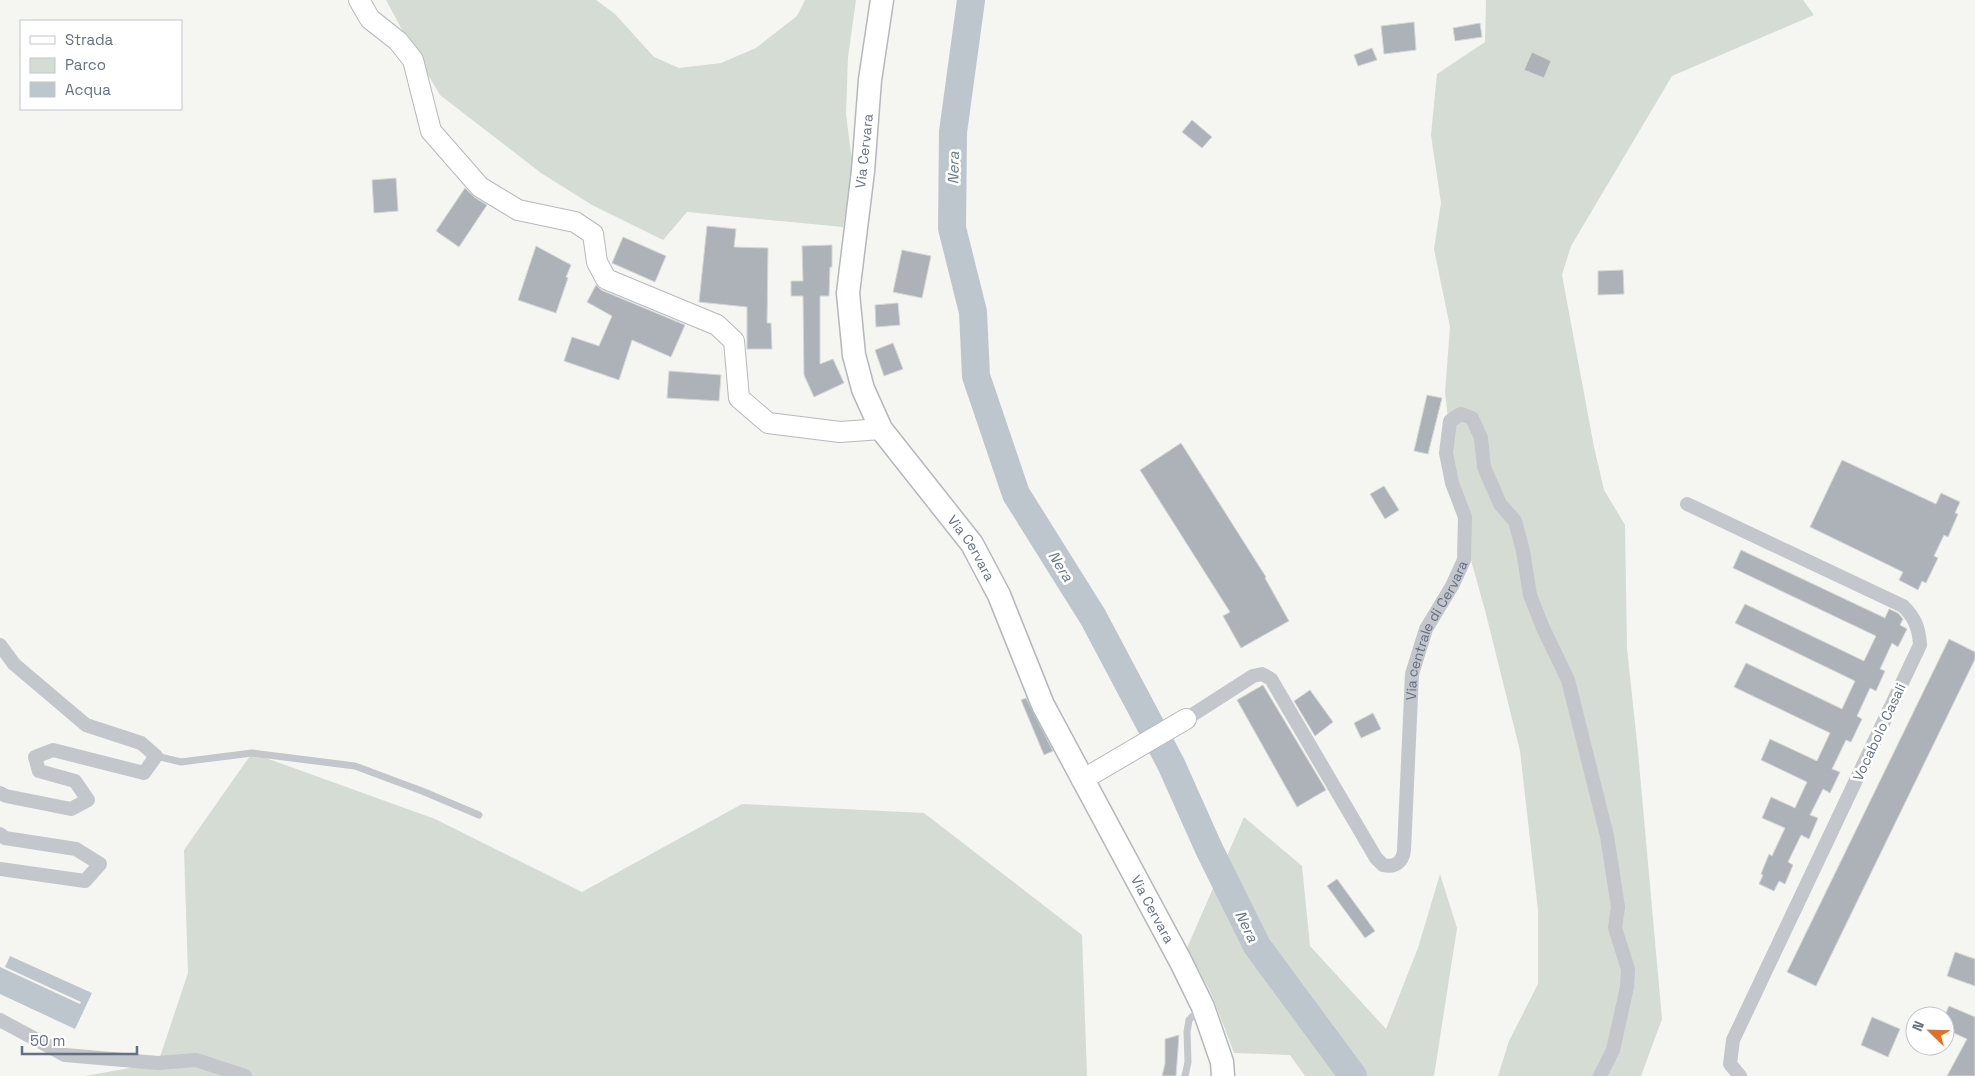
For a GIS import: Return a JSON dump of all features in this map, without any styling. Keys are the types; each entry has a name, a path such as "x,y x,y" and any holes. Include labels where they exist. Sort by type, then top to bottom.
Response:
{"main road":[{"name":"Via Cervara","path":"879,3 870,80 863,171 848,293 854,355 863,389 881,430 972,544 999,595 1042,704 1177,954 1203,1007 1222,1062 1224,1076"}],"street":[{"path":"359,0 370,19 398,41 413,60 432,131 480,187 518,210 575,222 593,234 597,262 606,279 717,325 734,341 739,398 768,423 840,432 881,430"},
{"name":"Via centrale di Cervara","path":"1082,780 1186,719 1253,676 1258,674 1267,676 1274,682 1376,858 1383,865 1393,866 1398,864 1404,850 1412,674 1426,629 1452,586 1464,560 1465,517 1452,483 1446,453 1450,421 1461,414 1472,418 1481,438 1484,466 1500,504 1515,521 1523,552 1530,595 1543,628 1568,680 1608,836 1618,907 1616,928 1628,969 1627,987 1613,1050 1600,1076"},
{"name":"Vocabolo Casali","path":"1687,504 1903,606 1912,615 1919,629 1920,645 1733,1040 1730,1064 1740,1076"},
{"path":"0,645 14,664 86,725 141,743 156,756 144,772 53,750 35,758 39,770 75,781 88,800 71,809 6,796 0,793"},
{"path":"0,834 5,838 76,849 100,864 85,881 0,869"},
{"path":"0,1020 65,1055 158,1063 196,1060 245,1076"}],"lane":[{"path":"156,756 180,762 252,753 355,766 479,815"},
{"path":"1185,1076 1188,1062 1187,1032 1189,1020 1203,1007"}],"green space":[{"path":"386,0 596,0 615,14 654,57 679,68 721,63 756,48 797,16 805,0 856,0 848,57 846,114 853,169 843,227 687,212 663,240 592,205 541,173 440,95"},
{"path":"1486,0 1803,0 1814,15 1672,76 1571,246 1562,275 1594,447 1604,490 1625,525 1627,648 1662,1019 1641,1076 1498,1076 1509,1041 1538,984 1538,910 1520,751 1486,614 1459,517 1445,392 1450,327 1434,249 1441,203 1431,135 1437,74 1485,42"},
{"path":"252,753 435,819 582,892 742,804 924,813 1082,935 1087,1076 85,1076 158,1063 188,973 184,850"},
{"path":"1244,817 1302,866 1310,946 1386,1029 1418,948 1440,874 1457,928 1434,1076 1305,1076 1290,1055 1234,1053 1212,995 1187,948"}],"water":[{"path":"10,956 92,993 75,1029 0,994 0,967 80,1004 81,1002 5,967"}],"building":[{"path":"1414,22 1416,50 1384,54 1381,26"},
{"path":"1480,23 1482,37 1455,41 1453,28"},
{"path":"1372,48 1377,60 1358,66 1354,55"},
{"path":"1532,52 1551,61 1544,78 1524,70"},
{"path":"1192,120 1212,137 1202,148 1182,132"},
{"path":"396,178 398,211 374,213 372,180"},
{"path":"465,188 474,197 487,205 459,247 436,231"},
{"path":"707,226 736,229 734,247 768,248 767,323 771,323 772,349 747,349 747,307 699,302"},
{"path":"623,237 666,256 655,282 612,263"},
{"path":"832,245 829,296 820,296 820,364 833,359 844,383 814,397 804,375 803,296 791,296 791,281 803,281 802,246"},
{"path":"536,246 571,265 556,313 518,300"},
{"path":"902,250 931,256 922,298 893,292"},
{"path":"1623,270 1624,294 1598,295 1598,271"},
{"path":"596,285 601,290 685,325 671,357 632,340 619,380 564,361 572,337 599,346 612,316 587,302"},
{"path":"898,303 900,325 876,327 875,305"},
{"path":"893,343 903,369 884,376 875,350"},
{"path":"669,371 721,375 719,401 667,398"},
{"path":"1427,395 1442,398 1428,454 1414,451"},
{"path":"1181,443 1266,577 1289,621 1241,648 1223,616 1230,612 1140,470"},
{"path":"1842,460 1936,504 1941,493 1960,502 1955,513 1958,514 1948,537 1944,535 1934,556 1938,558 1926,583 1922,581 1918,590 1899,580 1903,572 1810,527"},
{"path":"1384,486 1399,510 1385,519 1370,494"},
{"path":"1741,550 1885,618 1889,609 1898,613 1903,619 1900,625 1907,629 1898,647 1892,643 1880,669 1885,671 1876,691 1870,688 1857,716 1862,719 1851,742 1846,740 1832,769 1840,772 1830,793 1823,789 1810,815 1818,818 1809,839 1801,835 1788,862 1793,865 1785,884 1779,881 1774,891 1759,884 1769,854 1772,856 1785,828 1762,818 1771,797 1795,808 1807,782 1761,760 1770,739 1817,761 1830,733 1734,687 1746,663 1842,709 1855,681 1735,623 1745,604 1864,661 1876,636 1733,568"},
{"path":"1949,639 1975,652 1975,659 1816,986 1787,972"},
{"path":"1263,685 1326,790 1297,807 1237,700"},
{"path":"1310,690 1333,722 1315,736 1294,701"},
{"path":"1026,698 1053,751 1044,755 1021,700"},
{"path":"1373,713 1381,729 1361,738 1354,723"},
{"path":"1337,879 1375,931 1365,938 1327,886"},
{"path":"1955,952 1975,959 1975,986 1947,976"},
{"path":"1955,1009 1975,1017 1975,1076 1947,1076 1967,1039 1955,1034"},
{"path":"1872,1017 1900,1029 1888,1057 1861,1045"},
{"path":"1179,1035 1176,1076 1162,1076 1165,1064 1165,1039"}],"waterway":[{"name":"Nera","path":"971,0 953,132 952,228 973,312 976,376 1016,494 1093,617 1171,764 1209,849 1257,946 1353,1076"}]}
